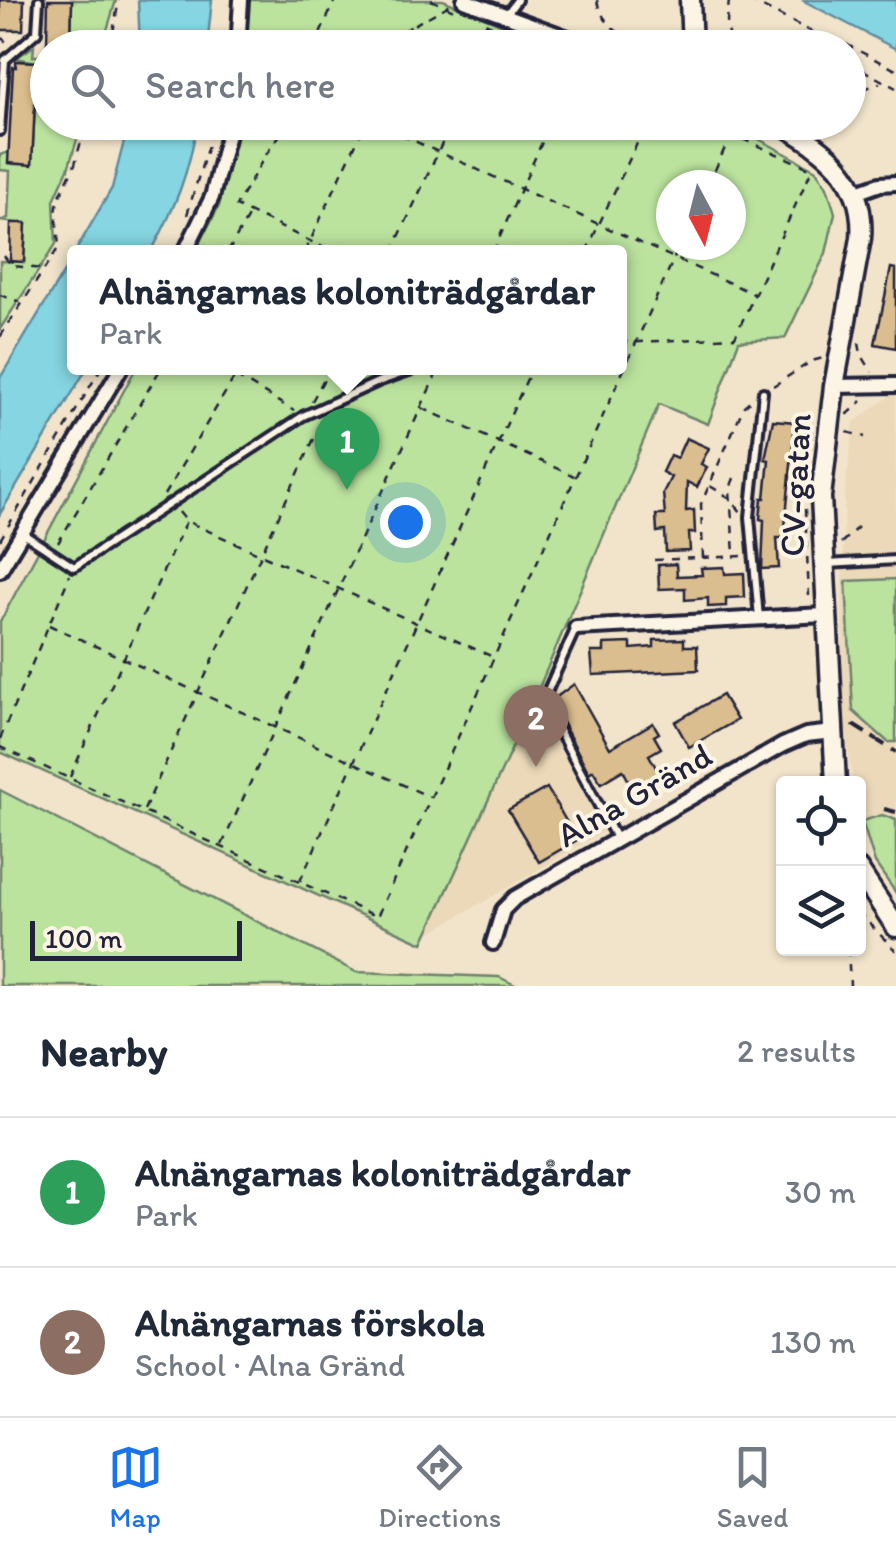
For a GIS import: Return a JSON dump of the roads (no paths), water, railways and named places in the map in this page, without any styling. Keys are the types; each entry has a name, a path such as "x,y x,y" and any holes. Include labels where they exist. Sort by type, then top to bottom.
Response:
{"street":[{"path":"239,30 241,0"},
{"path":"690,0 691,30"},
{"path":"463,6 544,30"},
{"path":"188,245 212,197 226,140"},
{"path":"800,140 832,156 844,170 855,194 880,184 896,183"},
{"name":"CV-gatan","path":"835,776 820,497 834,386 861,238 861,214 855,194"},
{"path":"0,570 117,375"},
{"path":"834,386 896,385"},
{"path":"576,628 826,615"},
{"name":"Alna Gränd","path":"493,943 504,910 514,898 783,745 806,734 832,732"},
{"path":"866,881 896,926"}],"lane":[{"path":"37,30 39,0"},
{"path":"505,16 517,0"},
{"path":"0,131 5,60 30,37"},
{"path":"22,534 74,567 303,416 401,375"},
{"path":"759,618 750,517 763,392"},
{"path":"822,565 896,560"},
{"path":"576,628 543,701 617,840"}],"water":[{"path":"138,0 212,0 209,30 139,30"},
{"path":"802,0 896,0 896,49"},
{"path":"124,140 194,140 174,205 154,245 79,245 112,188"},
{"path":"67,266 67,375 83,375 0,514 0,378"}],"railway":[{"path":"853,725 896,752"},
{"path":"884,809 896,812"}],"place":[{"name":"Alnängarnas koloniträdgårdar","path":"347,490"},
{"name":"Alnängarnas förskola","path":"536,767"}]}
